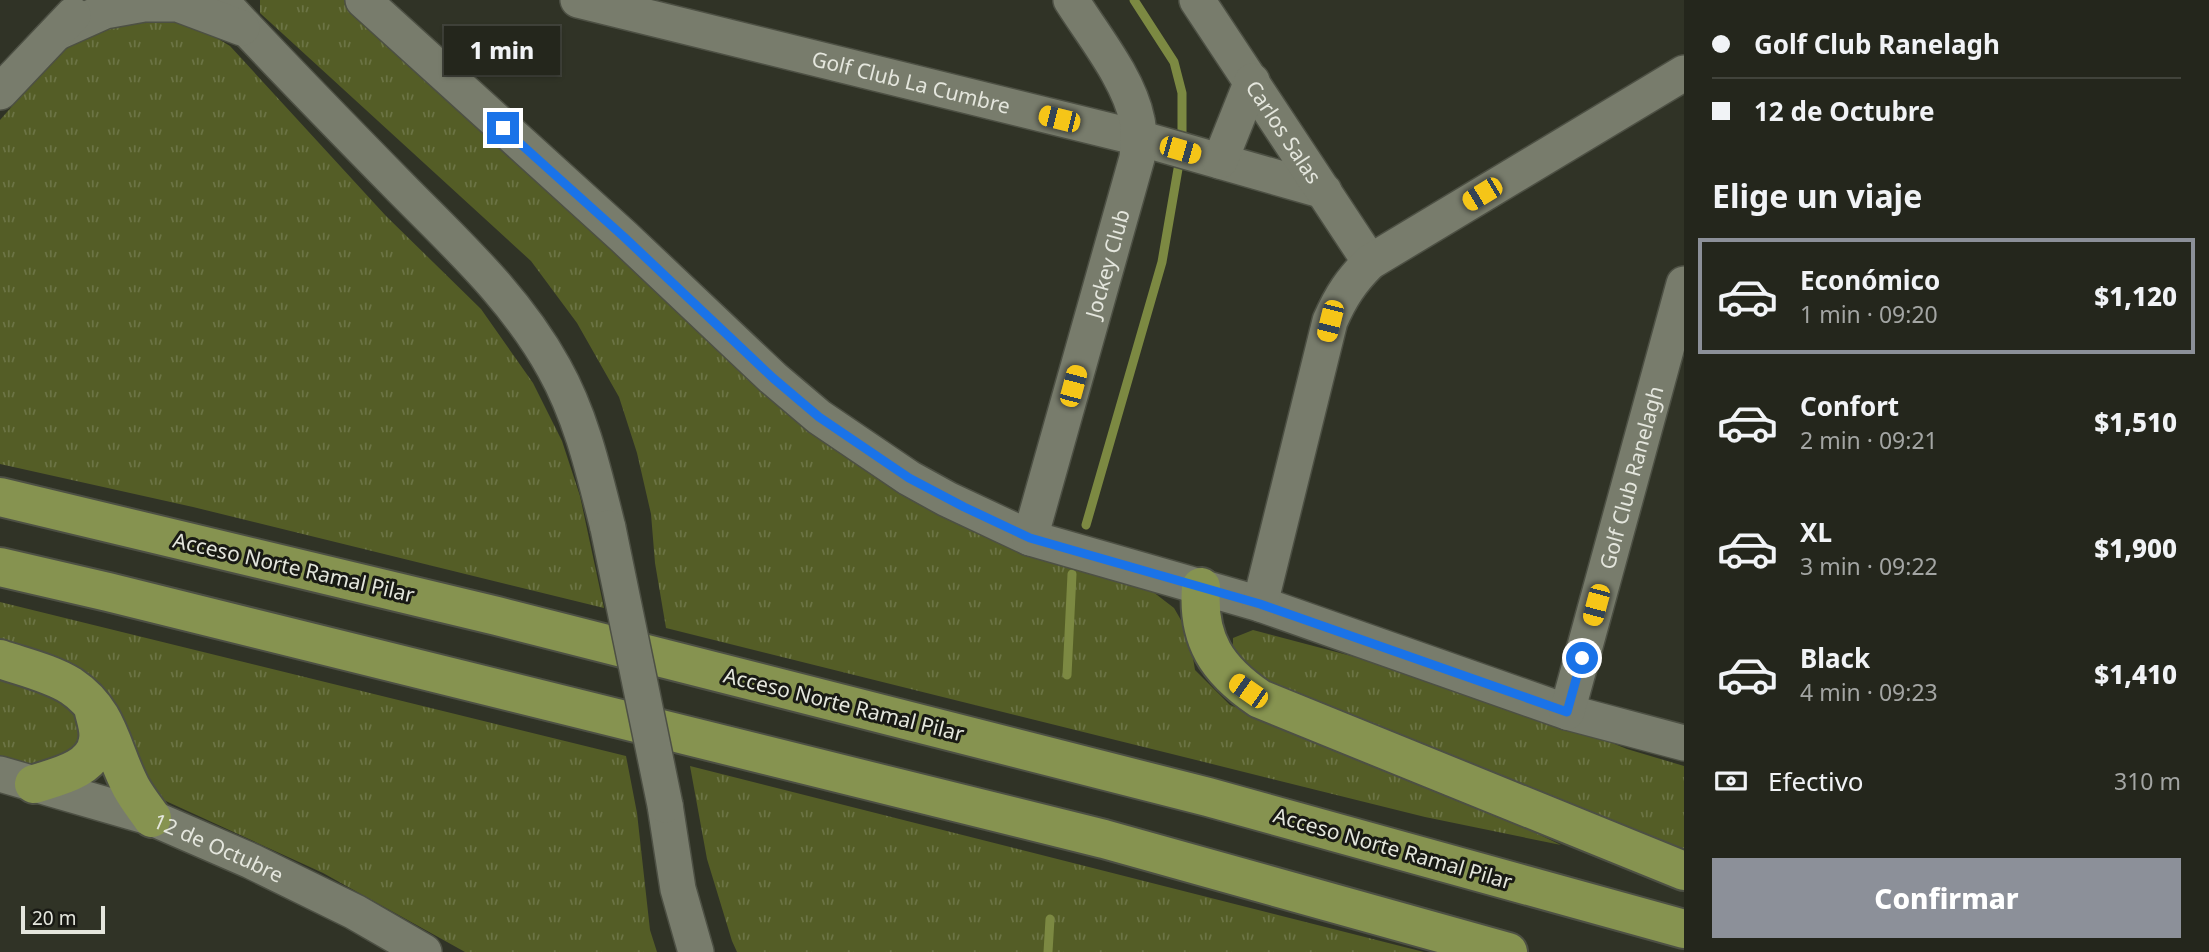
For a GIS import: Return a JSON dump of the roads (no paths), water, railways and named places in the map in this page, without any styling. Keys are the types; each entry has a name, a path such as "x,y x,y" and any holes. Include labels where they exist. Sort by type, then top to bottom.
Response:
{"highway":[{"name":"Acceso Norte Ramal Pilar","path":"0,497 497,615 1208,797 1684,929"},
{"path":"0,566 1104,839 1508,952"},
{"path":"1200,587 1202,627 1212,653 1237,683 1260,699 1684,871"},
{"path":"0,659 61,681 93,705 110,734 130,785 152,818"},
{"path":"17,779 67,773 83,764 93,754 99,737 93,705"}],"street":[{"path":"0,92 87,0"},
{"path":"220,0 249,16 471,257 534,335 570,398 584,438 608,528 665,805 678,889 696,952"},
{"path":"363,0 624,237 773,378 819,417 909,478 1030,538 1260,604 1567,712 1684,743"},
{"name":"Golf Club La Cumbre","path":"578,0 681,13 1324,191"},
{"name":"Jockey Club","path":"1030,538 1137,158 1139,138 1131,100 1112,63 1070,0"},
{"name":"Carlos Salas","path":"1197,0 1370,262"},
{"path":"58,32 105,11 144,4 178,4 249,16"},
{"path":"1260,604 1330,321 1352,280 1370,262 1684,73"},
{"path":"1220,161 1252,81"},
{"name":"Golf Club Ranelagh","path":"1567,712 1684,284"},
{"name":"12 de Octubre","path":"17,779 152,818 251,861 355,912 424,952"}],"waterway":[{"path":"1134,0 1174,62 1182,93 1182,135"},
{"path":"1086,525 1162,262 1178,169"},
{"path":"1067,675 1072,574"},
{"path":"1048,952 1050,919"}]}
